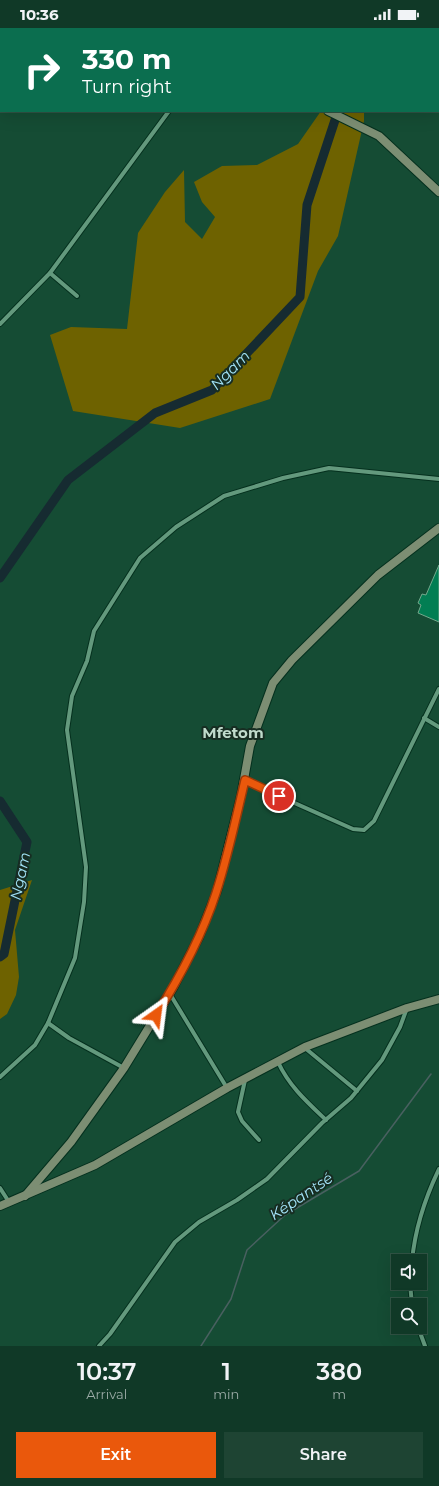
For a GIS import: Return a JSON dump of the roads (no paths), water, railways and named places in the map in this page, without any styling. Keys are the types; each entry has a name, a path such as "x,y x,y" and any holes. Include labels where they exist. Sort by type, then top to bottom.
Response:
{"street":[{"path":"0,324 50,273 168,112"},
{"path":"330,112 380,136 439,192"},
{"path":"50,273 77,296"},
{"path":"0,1077 35,1045 48,1023 75,958 84,902 86,867 67,730 72,696 87,661 94,631 140,558 176,527 224,496 283,478 329,468 439,479"},
{"path":"25,1196 71,1142 124,1068 170,994 199,937 216,892 245,780 246,758 273,683 279,674 378,575 439,528"},
{"path":"245,780 353,829 364,830 374,821 439,689"},
{"path":"424,718 439,727"},
{"path":"170,994 227,1088"},
{"path":"0,1206 95,1165 227,1088 305,1047 407,1008 439,999"},
{"path":"99,1346 110,1334 175,1242 199,1222 267,1179 357,1091 388,1050 407,1008"},
{"path":"48,1023 69,1038 124,1068"},
{"path":"305,1047 357,1091"},
{"path":"278,1061 284,1074 295,1089 326,1120"},
{"path":"246,1078 240,1096 238,1112 242,1121 259,1140"},
{"path":"414,1254 426,1200 439,1169"},
{"path":"0,1188 9,1202"},
{"path":"421,1334 425,1346"}],"waterway":[{"name":"Ngam","path":"0,578 68,480 155,413 212,390 300,297 307,205 338,112"},
{"name":"Ngam","path":"0,801 27,842 4,954 0,957"},
{"name":"Képantsé","path":"201,1346 231,1299 247,1250 285,1215 359,1171 431,1074"}],"district":[{"name":"Mfetom","path":"233,732"}]}
